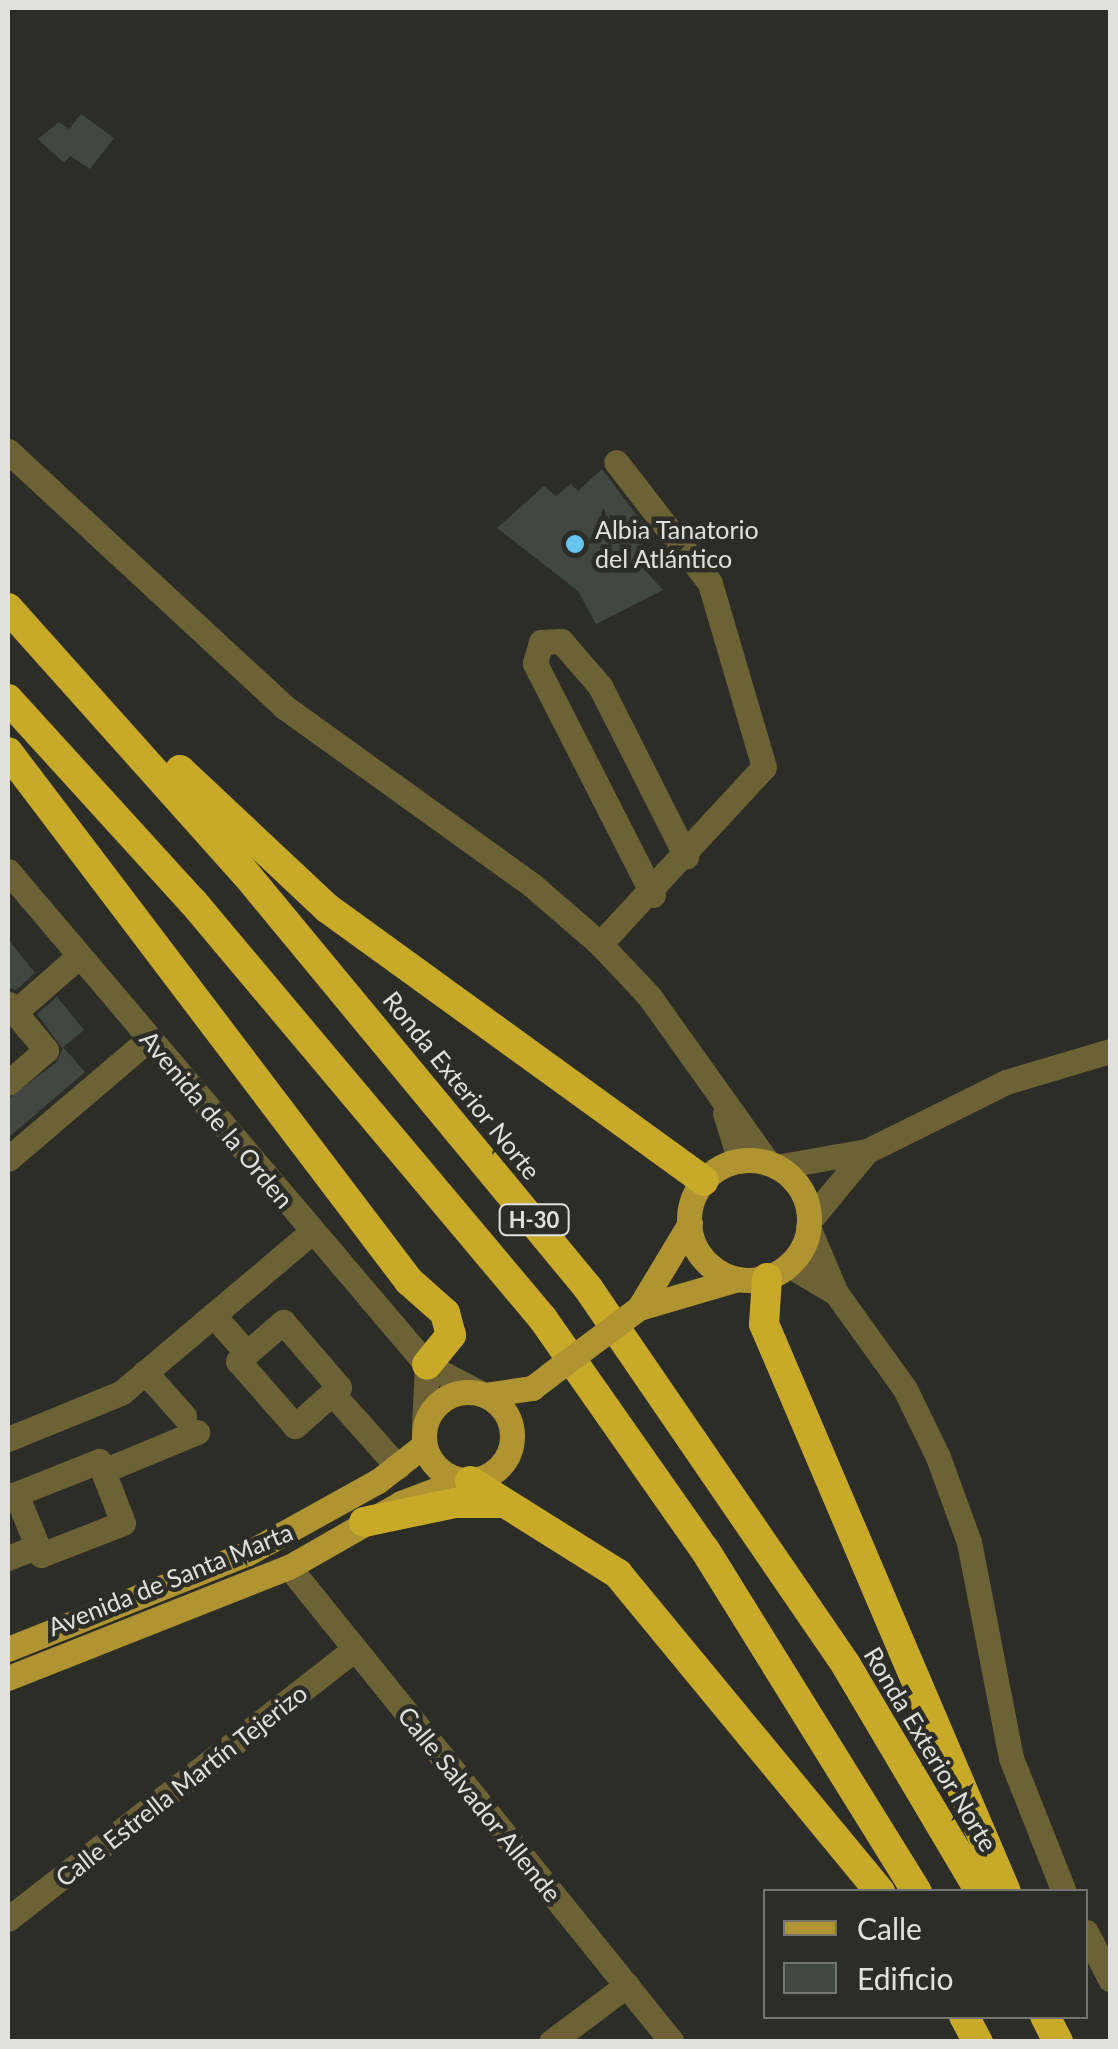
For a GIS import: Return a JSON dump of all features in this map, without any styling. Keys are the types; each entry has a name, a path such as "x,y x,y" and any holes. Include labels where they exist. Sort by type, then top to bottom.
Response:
{"highway":[{"path":"8,606 239,833 327,908 704,1181"},
{"name":"Ronda Exterior Norte","path":"8,606 246,874 588,1288 846,1664 978,1889"},
{"name":"H-30","path":"8,699 206,917 543,1319 705,1550 915,1889"},
{"path":"8,752 409,1281 445,1313 451,1335 428,1365"},
{"path":"765,1274 764,1324 1005,1889"},
{"path":"465,1481 508,1503 618,1574 878,1889"},
{"path":"364,1522 455,1503 508,1503"},
{"path":"966,2019 978,2042"},
{"path":"990,2019 1002,2042"},
{"path":"1046,2019 1058,2042"},
{"path":"1067,2019 1078,2042"}],"main road":[{"path":"540,1382 481,1394 446,1396 424,1436 431,1462 465,1481 503,1464 512,1427 540,1382 639,1308 765,1274 809,1224 800,1189 772,1166 740,1161 704,1181 690,1223 639,1308"},
{"path":"690,1223 704,1260 765,1274"},
{"path":"481,1394 512,1427"},
{"name":"Avenida de Santa Marta","path":"8,1650 248,1553 398,1467 424,1436"},
{"name":"Avenida de Santa Marta","path":"8,1678 289,1567 364,1522 465,1481"}],"street":[{"path":"8,451 283,706 532,885 600,944 649,996 772,1166 868,1151 1006,1082 1110,1051"},
{"path":"600,944 653,895 764,767 710,584 616,462"},
{"path":"653,895 534,663 541,642 560,641 600,686 686,856"},
{"name":"Avenida de la Orden","path":"12,884 79,956 428,1365 481,1394"},
{"path":"8,1084 46,1050 11,1008 79,956"},
{"path":"8,1159 149,1039"},
{"path":"718,1094 740,1161"},
{"path":"868,1151 809,1224 836,1293 905,1389 938,1457 968,1542 1011,1758 1063,1889"},
{"path":"8,1439 121,1393 313,1231"},
{"path":"765,1274 836,1293"},
{"path":"213,1315 247,1353"},
{"path":"283,1322 339,1387 332,1394 295,1426 238,1361 283,1322"},
{"path":"424,1436 428,1365"},
{"path":"102,1471 190,1424 145,1372"},
{"path":"332,1394 398,1467"},
{"path":"98,1462 102,1471 123,1523 41,1556 16,1494 98,1462"},
{"path":"8,1558 37,1546"},
{"name":"Calle Salvador Allende","path":"289,1567 672,2042"},
{"name":"Calle Estrella Martín Tejerizo","path":"8,1919 354,1650"},
{"path":"1096,1942 1110,1979"},
{"path":"551,2042 628,1985"}],"building":[{"path":"81,114 114,138 90,169 70,156 64,163 38,139 59,122 69,129"},
{"name":"Albia Tanatorio del Atlántico","path":"602,469 647,529 634,558 663,590 596,624 578,591 497,528 544,486 556,496 571,484 578,491"},
{"path":"8,939 35,973 16,990 8,988"},
{"path":"57,997 84,1030 62,1048 37,1014"},
{"path":"63,1047 85,1072 8,1138 8,1099 57,1062"}],"place":[{"name":"Albia Tanatorio del Atlántico","path":"575,544"}]}
